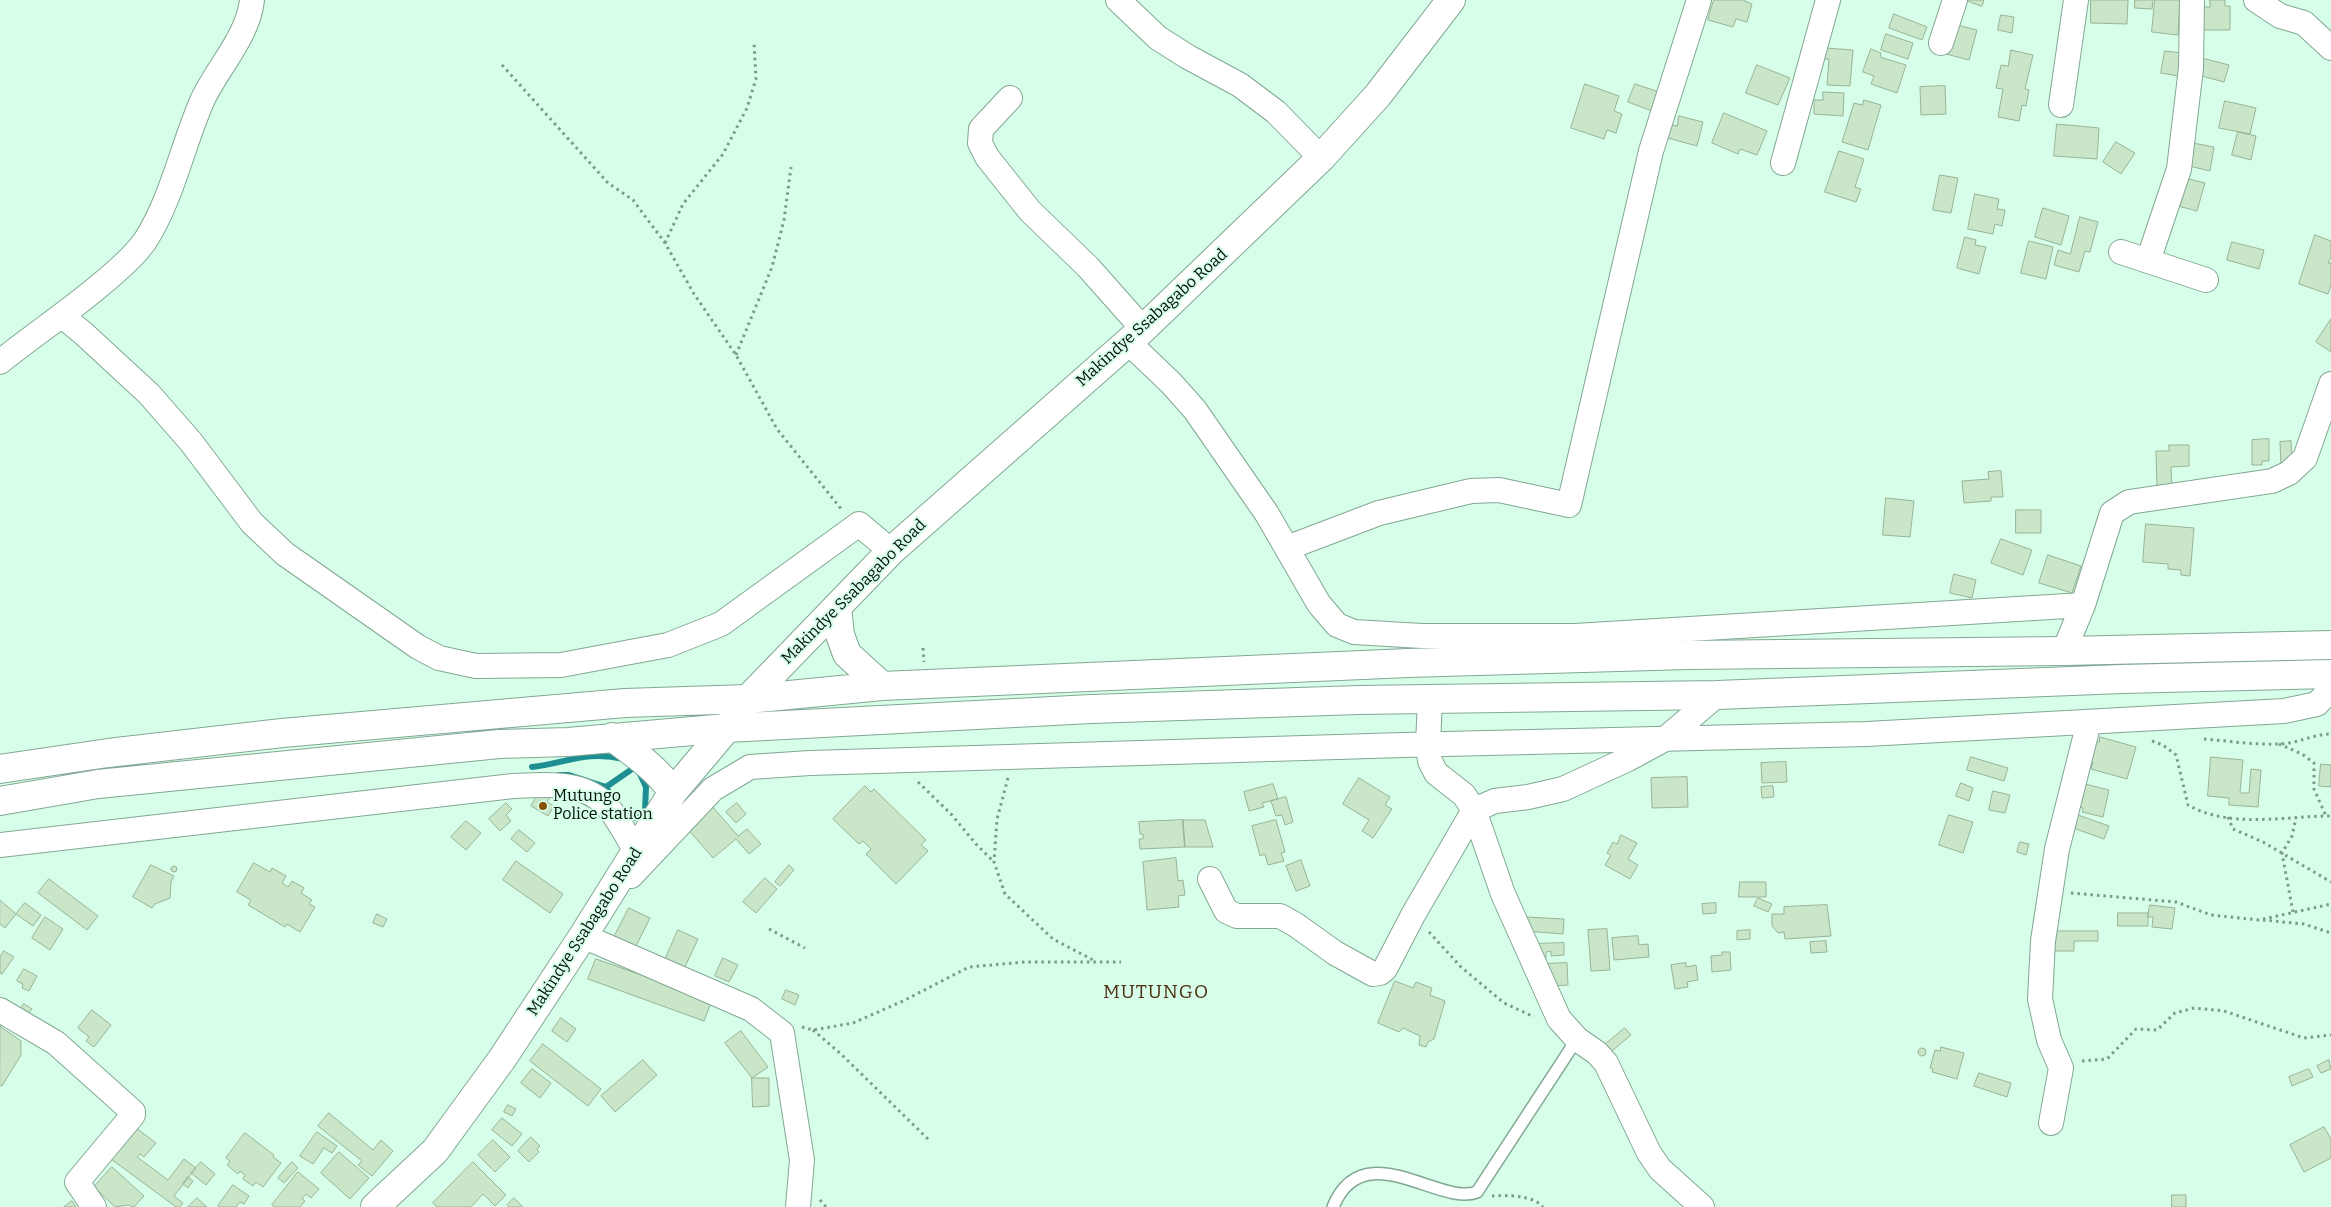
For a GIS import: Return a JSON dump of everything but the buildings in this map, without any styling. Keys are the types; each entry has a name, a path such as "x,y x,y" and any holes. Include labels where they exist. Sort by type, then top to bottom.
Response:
{"main road":[{"name":"Makindye Ssabagabo Road","path":"375,1207 435,1151 502,1059 584,936 673,792 727,728 748,699 891,551 1136,336 1321,158 1378,95 1451,0"},
{"path":"837,607 840,635 847,654 882,686"},
{"path":"0,769 108,753 282,733 625,703 748,699 882,686 1275,667 1428,662 1688,655 2064,651 2331,645"},
{"path":"0,801 98,784 499,744 568,742 727,728 1092,709 1430,697 1717,695 2122,679 2329,674"},
{"path":"612,737 667,782 673,792"}],"street":[{"path":"0,362 62,316 116,272 144,242 159,215 203,100 238,40 251,10 252,0"},
{"path":"1118,0 1158,38 1188,58 1240,85 1276,112 1321,158"},
{"path":"1287,548 1379,513 1471,491 1499,490 1569,505 1651,151 1699,0"},
{"path":"1783,163 1828,0"},
{"path":"1941,44 1955,0"},
{"path":"2061,105 2076,0"},
{"path":"2148,261 2179,169 2191,68 2192,0"},
{"path":"2256,0 2280,16 2304,23 2331,48"},
{"path":"1010,98 981,129 980,143 988,157 1030,211 1088,267 1136,336 1195,410 1267,514 1320,604 1337,625 1354,632 1422,636 1575,636 2083,605"},
{"path":"2121,252 2206,280"},
{"path":"62,316 84,333 149,394 191,442 252,523 285,554 418,647 439,658 476,666 561,665 668,645 721,624 859,524 891,551"},
{"path":"2064,651 2083,605 2112,513 2129,502 2272,481 2289,473 2305,458 2331,384"},
{"path":"600,910 712,789 750,767 1027,757 1867,734 2284,711 2317,704 2327,693 2329,674"},
{"path":"1210,879 1226,911 1237,916 1280,916 1335,953 1374,974 1380,973 1474,810 1496,801 1528,797 1562,789 1665,739 1717,695"},
{"path":"1430,697 1428,746 1430,760 1436,773 1464,795 1474,810 1502,894 1558,1019 1577,1039 1597,1053 1606,1063 1649,1153 1660,1169 1702,1207"},
{"path":"2052,1123 2061,1068 2049,1040 2040,999 2043,941 2057,849 2089,722"},
{"path":"0,845 503,787 560,784 586,792 606,805 636,851"},
{"path":"584,936 751,1009 782,1033 802,1160 798,1207"},
{"path":"0,1010 56,1043 134,1112 77,1182 94,1207"}],"lane":[{"path":"1333,1207 1346,1184 1363,1177 1383,1177 1446,1195 1471,1196 1477,1192 1577,1039"}],"path":[{"path":"665,243 683,204 723,154 747,108 756,79 754,42"},
{"path":"502,65 608,183 633,200 665,243 694,294 736,355 777,429 836,505 859,524"},
{"path":"736,355 772,267 784,220 791,167"},
{"path":"2200,739 2279,744 2304,741 2316,734 2331,734"},
{"path":"2146,740 2163,745 2176,755 2188,805 2203,814 2255,820 2331,816"},
{"path":"2155,743 2162,740"},
{"path":"2279,744 2302,754 2314,763 2314,789 2326,816"},
{"path":"1027,757 1007,778 996,819 994,862 1005,894 1053,939 1096,962"},
{"path":"896,761 951,814 994,862"},
{"path":"2228,816 2232,828 2263,842 2331,882"},
{"path":"2292,912 2282,854 2292,836 2296,818"},
{"path":"2051,891 2176,902 2211,915 2304,924 2331,933"},
{"path":"2259,920 2331,904"},
{"path":"1413,915 1461,967 1504,1003 1534,1017 1558,1019"},
{"path":"769,929 805,948"},
{"path":"813,1030 853,1023 903,1001 969,967 1025,962 1121,962"},
{"path":"2054,1054 2083,1061 2107,1059 2136,1029 2157,1030 2174,1013 2194,1008 2224,1011 2304,1038 2331,1035"},
{"path":"796,1025 813,1030 841,1054 930,1140"},
{"path":"1471,1196 1507,1195 1539,1202 1543,1207"}],"waterway":[{"path":"532,767 598,756 624,759"},
{"path":"606,787 635,767"},
{"path":"624,812 629,818 638,818 645,811 646,787 639,772"},
{"path":"559,775 569,775 606,787 613,799"}],"place":[{"name":"Mutungo Police station","path":"543,806"}],"district":[{"name":"MUTUNGO","path":"1156,993"}]}
